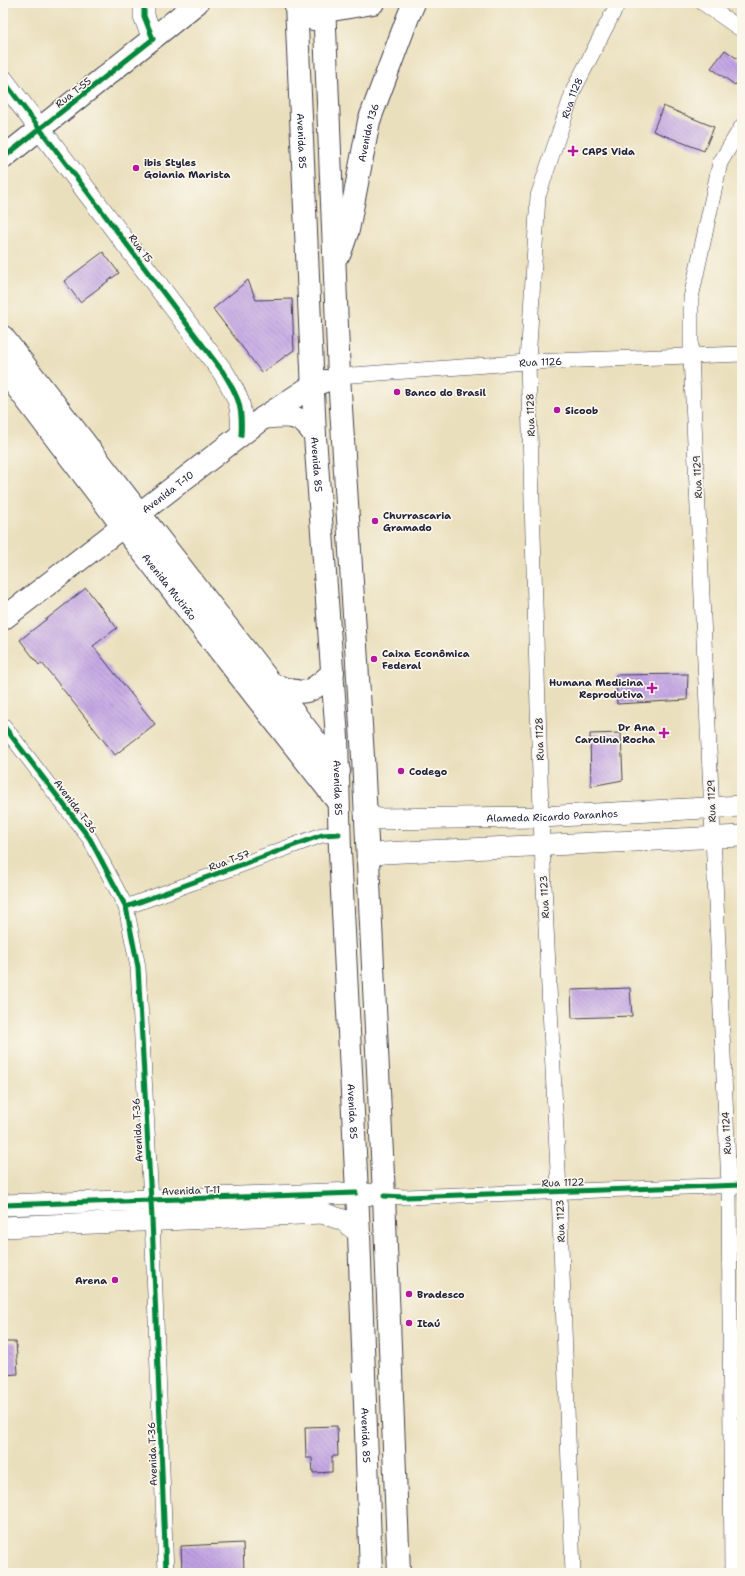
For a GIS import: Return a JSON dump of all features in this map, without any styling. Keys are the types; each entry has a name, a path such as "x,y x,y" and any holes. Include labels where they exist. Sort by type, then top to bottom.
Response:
{"main road":[{"path":"144,3 144,16 153,39"},
{"name":"Rua T-55","path":"3,158 197,3"},
{"name":"Avenida 85","path":"296,3 312,385 333,672 339,834 359,1233 371,1573"},
{"name":"Avenida 136","path":"336,265 348,230 369,121 414,3"},
{"path":"297,26 324,8 340,8 366,4"},
{"path":"324,8 336,265 339,376 365,812 384,1196 399,1573"},
{"name":"Rua 15","path":"3,80 223,372 237,395 242,416 240,435"},
{"name":"Avenida Mutirão","path":"3,337 131,520 338,802"},
{"name":"Avenida Mutirão","path":"3,369 273,686 348,783 365,1119 381,1135"},
{"name":"Avenida T-10","path":"3,619 263,418 312,385 339,376"},
{"path":"263,418 286,415 295,417 309,427 315,436"},
{"path":"273,686 298,693 310,690 320,684 333,672"},
{"name":"Alameda Ricardo Paranhos","path":"365,812 377,819 541,817 742,806"},
{"path":"367,860 374,855 383,853 742,836"},
{"name":"Avenida T-11","path":"3,1227 151,1210 356,1193 384,1196"},
{"path":"359,1233 384,1196"},
{"name":"Avenida T-11","path":"3,1205 151,1210 322,1213 333,1215 343,1220 359,1233"},
{"path":"364,1394 374,1416 381,1573"}],"street":[{"name":"Rua 1128","path":"542,845 528,362 538,196 574,89 618,3"},
{"path":"703,3 742,30"},
{"name":"Rua 1129","path":"713,838 691,356 691,298 720,163 742,126"},
{"name":"Rua 1126","path":"339,376 528,362 742,354"},
{"name":"Avenida T-36","path":"3,725 90,839 126,907 138,967 151,1210 166,1573"},
{"name":"Rua T-57","path":"126,907 322,835 339,834"},
{"name":"Rua 1124","path":"713,838 735,1185 732,1573"},
{"name":"Rua 1123","path":"542,845 559,1191 573,1573"},
{"name":"Rua 1122","path":"384,1196 406,1197 735,1185"}],"building":[{"path":"725,50 742,62 742,75 735,85 711,68"},
{"path":"663,106 714,127 704,151 653,131"},
{"path":"103,252 119,273 80,302 64,281"},
{"path":"248,280 256,300 292,299 294,350 262,373 213,309"},
{"path":"86,588 117,628 93,646 155,724 115,755 42,663 39,665 20,640"},
{"name":"Humana Medicina Reprodutiva","path":"688,674 687,700 617,704 616,675"},
{"path":"621,733 623,780 591,786 590,734"},
{"path":"630,988 632,1016 572,1018 571,990"},
{"path":"3,1342 16,1342 18,1374 3,1375"},
{"path":"337,1426 338,1456 332,1456 332,1472 313,1473 312,1458 306,1458 305,1427"},
{"path":"243,1543 244,1573 182,1573 181,1546"}],"cycle path":[{"path":"3,158 153,39 144,16 144,3"},
{"path":"3,80 223,372 236,395 241,416 241,435"},
{"path":"3,725 90,839 126,907 138,967 152,1219 166,1573"},
{"path":"126,907 322,835 339,834"},
{"path":"384,1196 406,1197 742,1185"},
{"path":"3,1205 356,1193"}],"place":[{"name":"CAPS Vida","path":"573,151"},
{"name":"ibis Styles Goiania Marista","path":"136,168"},
{"name":"Banco do Brasil","path":"397,392"},
{"name":"Sicoob","path":"557,410"},
{"name":"Churrascaria Gramado","path":"375,521"},
{"name":"Caixa Econômica Federal","path":"374,659"},
{"name":"Humana Medicina Reprodutiva","path":"652,688"},
{"name":"Dr Ana Carolina Rocha","path":"664,733"},
{"name":"Codego","path":"401,771"},
{"name":"Arena","path":"115,1280"},
{"name":"Bradesco","path":"409,1294"},
{"name":"Itaú","path":"409,1323"}]}
